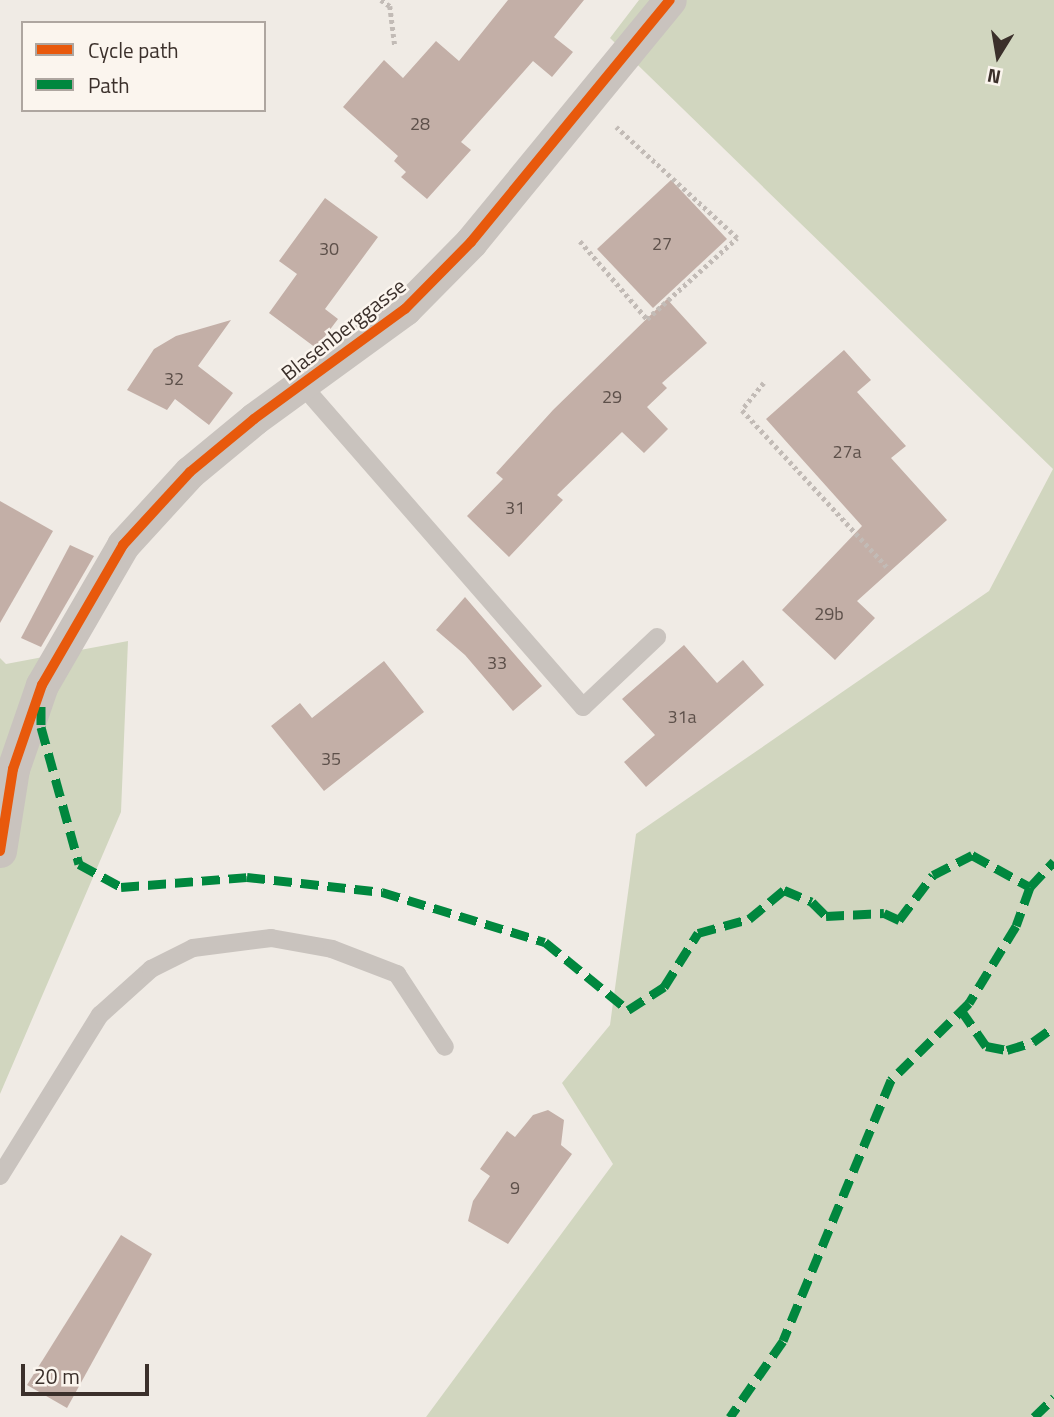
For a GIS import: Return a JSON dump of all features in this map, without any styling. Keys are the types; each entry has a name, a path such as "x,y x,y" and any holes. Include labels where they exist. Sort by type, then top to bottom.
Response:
{"street":[{"name":"Blasenberggasse","path":"0,851 13,769 42,685 123,545 190,472 405,309 471,242 670,0"}],"lane":[{"name":"Blasenberggasse","path":"303,386 583,707 657,637"},
{"path":"0,1176 100,1015 151,969 193,948 271,937 332,949 397,974 445,1047"}],"path":[{"path":"381,0 390,6 395,46"},
{"path":"580,240 647,319 737,238 587,100"},
{"path":"764,383 742,410 888,568"}],"green space":[{"path":"639,0 1054,0 1054,1417 426,1417 613,1164 562,1083 610,1025 636,834 989,591 1053,469 610,38"},
{"path":"128,641 121,812 0,1094 0,658 6,664"}],"building":[{"path":"508,0 584,0 554,37 573,52 552,77 533,61 461,142 471,150 427,199 401,177 406,172 394,161 398,156 343,107 384,60 403,78 436,41 459,61"},
{"path":"671,180 727,239 653,308 597,249"},
{"path":"325,198 378,237 325,309 338,319 316,348 269,313 297,274 279,261"},
{"path":"667,299 707,343 662,383 667,388 647,407 668,429 644,453 622,432 557,495 563,500 509,557 467,516 503,479 496,473 553,410"},
{"path":"231,320 198,366 233,393 209,425 175,399 167,410 127,390 154,349 176,336"},
{"path":"844,350 871,380 857,392 906,446 891,458 947,520 857,601 875,618 835,660 782,610 862,526 766,419"},
{"path":"0,501 53,531 0,623"},
{"path":"70,545 94,556 41,647 21,638"},
{"path":"465,597 542,686 513,711 465,655 436,630"},
{"path":"684,645 717,683 743,660 764,685 646,787 624,762 655,735 622,699"},
{"path":"384,661 424,712 324,791 271,726 300,703 312,718"},
{"path":"548,1110 564,1120 561,1145 572,1154 508,1244 468,1221 473,1201 490,1176 480,1169 507,1131 515,1137 533,1115"},
{"path":"121,1235 152,1254 67,1408 27,1385"}],"marked path":[{"path":"41,706 41,727 79,864 121,887 247,877 382,892 545,942 628,1010 664,987 698,933 749,919 784,890 812,902 826,916 884,913 899,920 933,875 972,855 1030,887 1016,926 969,1003 891,1080 783,1341 730,1417"},
{"path":"1030,887 1054,861"},
{"path":"961,1010 986,1046 1007,1050 1033,1042 1054,1027"},
{"path":"1034,1417 1054,1398"}],"cycle path":[{"path":"0,851 13,769 42,685 123,545 190,472 254,419 405,309 471,242 670,0"}]}
